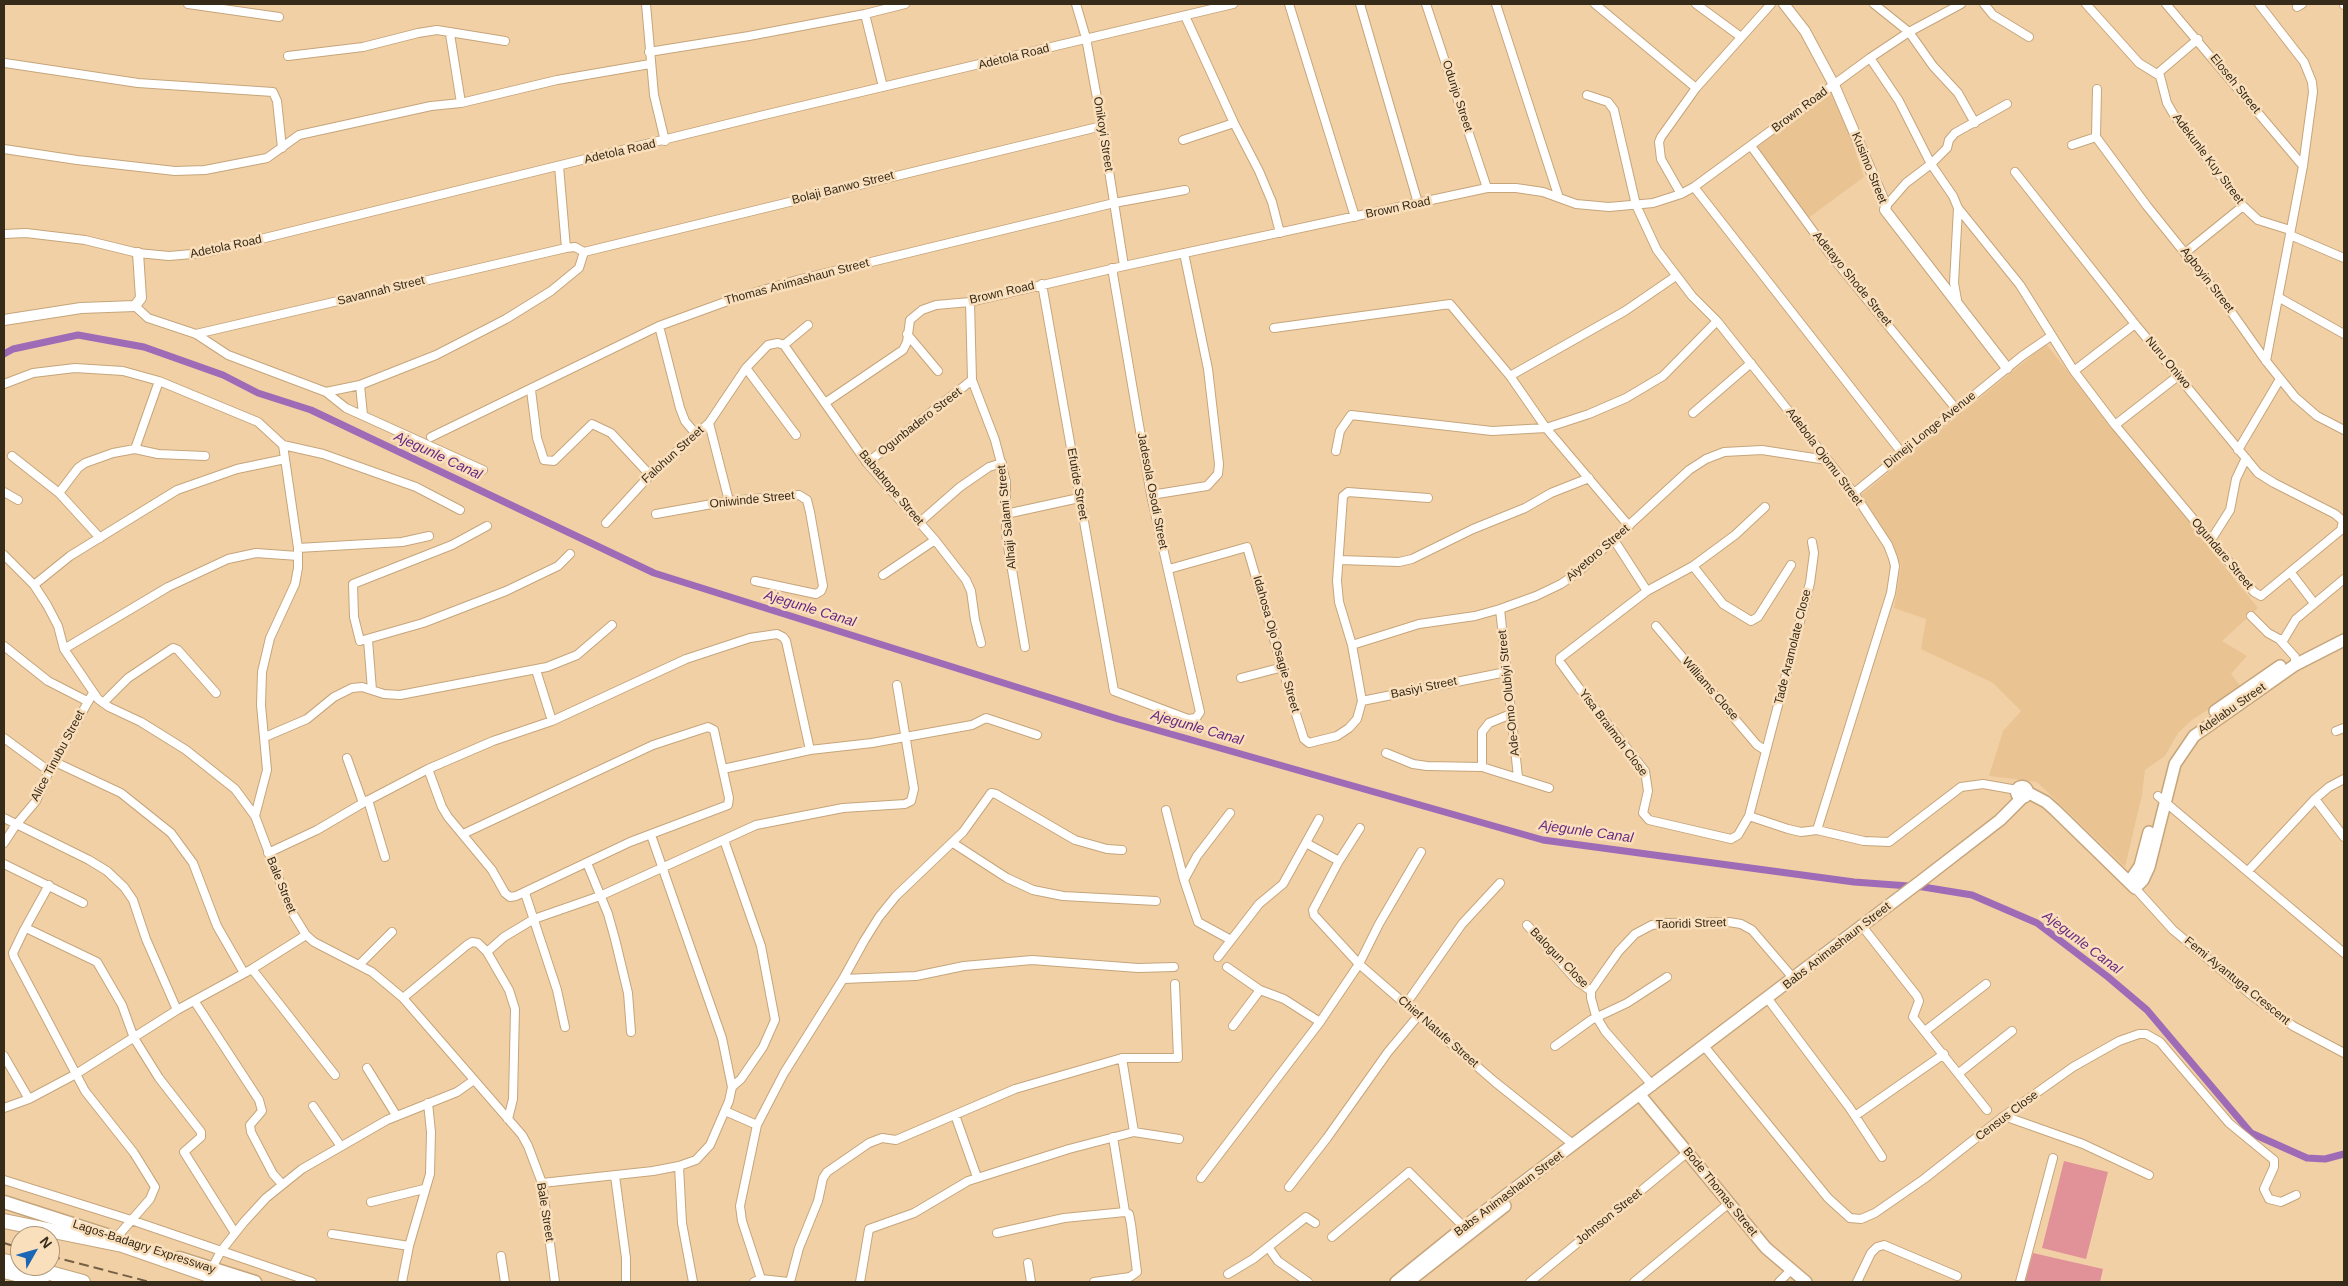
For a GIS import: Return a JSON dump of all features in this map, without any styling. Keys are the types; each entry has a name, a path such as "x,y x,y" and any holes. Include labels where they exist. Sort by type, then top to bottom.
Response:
{"highway":[{"name":"Lagos-Badagry Expressway","path":"4,1221 122,1245 229,1282"},
{"path":"60,1276 83,1282"}],"main road":[{"name":"Adelabu Street","path":"2135,889 2172,754 2183,736 2206,716 2295,661 2344,634"},
{"name":"Adelabu Street","path":"2295,661 2344,640"},
{"name":"Babs Animashaun Street","path":"1408,1282 1704,1046 1768,1000 2000,820 2022,793"},
{"path":"2022,793 2056,810 2099,856 2135,889"},
{"name":"Babs Animashaun Street","path":"1396,1282 1464,1227 1646,1092"},
{"name":"Bode Thomas Street","path":"1646,1092 1688,1152 1728,1204 1766,1248 1790,1271 1806,1282"},
{"name":"Lagos-Badagry Expressway","path":"4,1202 255,1282"},
{"path":"4,1272 43,1282"}],"street":[{"path":"188,4 279,17"},
{"path":"646,4 648,52 658,116 665,142"},
{"path":"648,52 739,38 865,14 906,4"},
{"name":"Onikoyi Street","path":"1076,4 1086,38 1124,266"},
{"name":"Adetola Road","path":"4,234 32,234 85,240 138,253 169,256 204,253 665,142 883,87 1233,4"},
{"path":"1289,4 1355,218"},
{"path":"1360,4 1418,203"},
{"name":"Odunjo Street","path":"1426,4 1487,188"},
{"path":"1496,4 1560,198"},
{"path":"1595,4 1696,88"},
{"path":"1696,4 1741,37"},
{"path":"1681,194 1661,158 1659,142 1696,88 1771,4"},
{"name":"Kusimo Street","path":"1784,4 1805,31 1834,85 1886,206 1885,210 2007,368"},
{"path":"1874,4 1910,32 1933,66 1958,93 1974,123"},
{"name":"Brown Road","path":"825,403 903,350 910,320 922,310 948,303 970,302 1112,268 1355,218 1487,188 1516,188 1543,192 1576,204 1600,207 1653,203 1681,194 1694,187 1751,146 1870,58 1910,32 1961,4"},
{"path":"1984,4 1993,15 2029,37"},
{"path":"2086,4 2139,63 2157,74 2198,39"},
{"name":"Eloseh Street","path":"2168,4 2302,166"},
{"path":"2259,4 2304,62 2312,82 2313,102 2266,361"},
{"path":"865,14 883,87"},
{"path":"1185,16 1234,123 1259,171 1272,202 1280,233"},
{"path":"288,56 363,47 438,30 450,34 505,41"},
{"path":"450,34 461,103"},
{"name":"Ogundare Street","path":"1870,58 1899,101 1931,164 1953,196 1958,208 2020,285 2074,371 2115,425 2257,595 2261,596 2344,526"},
{"path":"5,63 138,83 273,92 277,101 282,148"},
{"path":"4,149 77,160 190,172 256,162 276,154 299,135 431,106 461,103 558,80 650,64"},
{"name":"Adekunle Kuy Street","path":"2157,74 2163,83 2167,103 2174,115 2243,206 2258,220 2344,258"},
{"path":"2072,145 2096,137 2097,89"},
{"name":"Adebola Ojomu Street","path":"1587,95 1608,102 1614,110 1636,205 1657,250 1676,276 1717,321 1854,493 1890,551 1895,566 1894,580 1817,830"},
{"path":"1886,206 1906,183 1931,164 1947,148 1955,132 2007,104"},
{"path":"1183,140 1234,123"},
{"name":"Bolaji Banwo Street","path":"584,252 1102,126"},
{"name":"Agboyin Street","path":"2096,137 2239,321 2280,379 2304,406 2344,430"},
{"name":"Adetayo Shode Street","path":"1751,146 1829,253 1957,410"},
{"path":"559,166 566,248"},
{"name":"Nuru Oniwo","path":"2015,172 2258,473 2335,514 2343,521 2344,526"},
{"path":"1694,187 1902,453"},
{"name":"Thomas Animashaun Street","path":"431,437 531,390 659,326 767,288 1114,203 1185,190"},
{"path":"2186,253 2243,206"},
{"path":"1958,208 1954,283 1958,305"},
{"name":"Savannah Street","path":"196,334 566,248 575,247 584,252"},
{"path":"326,392 360,385 436,354 506,319 551,291 579,268 584,252"},
{"path":"135,306 141,298 138,253"},
{"path":"1152,495 1207,486 1218,474 1219,464 1208,369 1184,254"},
{"name":"Jadesola Osodi Street","path":"1112,268 1152,495 1200,712"},
{"path":"1510,376 1625,311 1676,276"},
{"name":"Efutide Street","path":"1042,284 1114,691 1188,720 1196,718 1200,712"},
{"path":"2278,298 2344,334"},
{"name":"Alhaji Salami Street","path":"970,302 972,380 1002,463 1006,482 1006,534 1025,647"},
{"path":"1274,328 1450,304 1510,376 1546,428 1629,526"},
{"path":"4,320 81,308 135,306 148,318 196,334 228,355 326,392 340,404 483,470"},
{"path":"1336,450 1340,431 1351,415 1405,420 1465,430 1492,431 1546,428 1590,414 1644,389 1663,376 1717,321"},
{"path":"2074,371 2136,324"},
{"name":"Falohun Street","path":"606,523 650,474 695,433 709,423 746,368 768,345 781,344 808,325"},
{"path":"659,326 680,408 685,421 695,433"},
{"path":"907,334 938,371"},
{"name":"Dimeji Longe Avenue","path":"1854,493 2007,368 2051,336"},
{"name":"Bababtope Street","path":"781,344 867,463 956,565 971,591 975,620 981,643"},
{"path":"1693,413 1751,363"},
{"path":"4,384 34,374 75,368 123,371 159,381 258,422 283,445 323,454 416,487 460,510"},
{"path":"746,368 796,435"},
{"path":"2115,425 2178,376"},
{"path":"2238,450 2280,379"},
{"name":"Ogunbadero Street","path":"867,463 972,380"},
{"path":"135,449 159,381"},
{"path":"360,385 363,415"},
{"path":"531,390 537,438 544,460 554,460 592,424 611,433 650,474"},
{"path":"709,423 729,501"},
{"path":"255,816 267,770 261,705 262,672 270,638 295,584 298,552 283,445"},
{"path":"59,493 78,468 113,453 135,449 158,454 205,456"},
{"name":"Aiyetoro Street","path":"1352,645 1419,624 1476,616 1500,609 1536,596 1561,584 1577,573 1689,470 1706,459 1724,452 1762,450 1827,460"},
{"path":"12,456 59,493 100,538"},
{"path":"2211,540 2230,510 2236,479 2246,458"},
{"path":"34,585 70,556 146,508 195,482 237,469 285,459"},
{"path":"920,522 960,487 989,467 1002,463"},
{"path":"1340,560 1399,562 1412,559 1525,508 1551,493 1589,478"},
{"path":"4,492 18,500"},
{"path":"1362,701 1352,645 1339,602 1337,580 1344,494 1348,492 1428,498"},
{"name":"Oniwinde Street","path":"656,514 729,501 800,495 806,500 810,512 823,586 821,591 816,594 755,581"},
{"path":"1006,514 1079,498"},
{"path":"1614,540 1647,591 1693,566 1734,535 1765,507"},
{"path":"487,526 452,545 353,584 354,617 360,640 362,642 506,592 558,566 570,554"},
{"path":"64,649 168,587 228,560 256,553 298,552 402,542 429,536"},
{"path":"883,576 935,540"},
{"name":"Tade Aramolate Close","path":"1750,816 1810,583 1814,553 1812,542"},
{"name":"Idahosa Ojo Osagie Street","path":"1169,569 1247,547 1306,741 1324,740 1337,736 1357,719 1362,701"},
{"name":"Bale Street","path":"4,555 34,585 58,626 64,649 93,693 103,703 162,734 205,763 235,789 255,816 290,909 306,935 314,942 360,964 403,998 508,1118 528,1146 542,1183 555,1282"},
{"path":"1693,566 1723,604 1748,620 1755,620 1791,565"},
{"path":"2291,572 2314,604"},
{"path":"2279,640 2284,639 2296,619 2344,579"},
{"name":"Yisa Braimoh Close","path":"1647,591 1563,655 1560,662 1645,771 1648,791 1643,813 1645,816 1653,822 1731,839 1738,835 1750,816"},
{"name":"Ade-Omo Olubiyi Street","path":"1500,609 1518,777"},
{"path":"2251,616 2268,633 2279,640 2295,661"},
{"path":"265,737 308,719 344,691 362,688 384,694 400,695 536,670 577,655 612,626"},
{"name":"Williams Close","path":"1656,626 1757,745 1766,750"},
{"path":"268,853 317,830 366,801 428,769 493,741 552,721 686,659 730,643 777,634 783,636 788,648 810,750"},
{"path":"368,640 372,690"},
{"path":"4,646 48,681 87,701"},
{"path":"103,703 128,678 173,648 178,650 216,693"},
{"path":"1242,678 1283,667"},
{"path":"536,670 552,721"},
{"name":"Basiyi Street","path":"1362,701 1506,672"},
{"path":"487,952 504,937 534,919 600,896 756,825 843,808 905,804 911,801 914,789 898,685"},
{"name":"Alice Tinubu Street","path":"4,843 15,826 36,801 49,772 93,693"},
{"path":"1482,767 1482,732 1489,723 1511,714"},
{"path":"724,769 810,750 906,737 972,725 988,718 1037,735"},
{"path":"428,769 442,807 463,834 492,870 505,893 510,897 525,893 586,863 651,835 728,805 729,798 724,769 714,730 708,727 653,745 463,834"},
{"path":"2336,731 2344,728"},
{"path":"4,738 49,772"},
{"path":"1386,753 1413,764 1426,766 1482,767 1502,775 1518,777 1549,788"},
{"path":"348,758 366,801 385,857"},
{"path":"55,762 121,793 172,833 193,863 217,926 244,973"},
{"path":"2248,871 2315,799 2329,787 2344,779"},
{"path":"1750,816 1801,832 1817,830 1864,841 1889,842 1960,787 1984,784 2022,793"},
{"path":"1122,850 1107,849 1075,840 993,793 988,795 953,843 912,878 879,917 843,979 784,1073 757,1125 740,1206 758,1281 789,1282 799,1248 818,1201 823,1178 827,1172 869,1143 882,1138 896,1140 1014,1090 1122,1058 1178,1058 1175,984"},
{"path":"2161,799 2344,953"},
{"path":"2315,799 2344,837"},
{"path":"1166,810 1184,880 1198,922 1232,940"},
{"path":"1184,880 1197,856 1230,813"},
{"path":"4,818 15,826 89,860 124,886 133,900 146,939 177,1010"},
{"path":"1218,957 1259,904 1283,884 1319,819"},
{"path":"1306,844 1339,861 1360,828"},
{"path":"542,1183 615,1176 679,1166 703,1155 710,1145 726,1111 732,1087 730,1067 714,1010 651,835"},
{"path":"724,840 762,946 775,1020 763,1047 732,1087"},
{"path":"953,843 1007,878 1032,890 1063,896 1156,901"},
{"path":"1201,1178 1320,1022 1359,964 1379,924 1421,852"},
{"name":"Chief Natufe Street","path":"1339,861 1313,910 1314,914 1359,964 1495,1082 1574,1145"},
{"path":"586,863 608,914 621,962 628,993 630,1032"},
{"path":"4,864 49,884 83,903"},
{"path":"1406,1004 1462,924 1500,883"},
{"path":"49,884 13,953 84,1090 154,1182 154,1192 116,1238"},
{"name":"Femi Ayantuga Crescent","path":"2135,889 2173,930 2250,994 2293,1026 2344,1053"},
{"path":"525,893 557,990 564,1027"},
{"name":"Taoridi Street","path":"1591,991 1619,951 1635,934 1652,925 1667,923 1729,922 1741,924 1752,930 1794,979"},
{"name":"Balogun Close","path":"1527,924 1578,982 1591,991"},
{"path":"1862,926 1917,996 1918,1000 1914,1017 1987,1110"},
{"path":"26,928 97,962 122,1005 134,1038 159,1078 201,1132 201,1136 184,1151 185,1155 235,1233"},
{"path":"360,964 392,932"},
{"path":"4,1108 28,1099 76,1074 177,1010 195,1002 252,969 306,935"},
{"path":"403,998 466,945 472,942 478,943 487,952 510,990 515,1009 513,1100 508,1118"},
{"path":"843,979 916,976 964,966 1032,960 1138,968 1174,967"},
{"path":"1227,967 1260,990 1284,999 1320,1022"},
{"path":"252,969 335,1075"},
{"path":"1554,1046 1667,977"},
{"path":"1924,1031 1986,984"},
{"path":"1233,1026 1260,990"},
{"path":"1591,991 1593,1007 1597,1018 1646,1092"},
{"path":"1768,1000 1855,1116 1882,1157"},
{"path":"195,1002 258,1100 262,1111 250,1125 251,1132 273,1174 282,1184"},
{"path":"1289,1187 1327,1138 1388,1052 1418,1016"},
{"path":"1958,1073 2012,1030"},
{"name":"Census Close","path":"1704,1046 1828,1198 1850,1218 1861,1220 1875,1213 1924,1179 2004,1116 2085,1059 2130,1036 2146,1034 2160,1042 2240,1134 2274,1160 2274,1167 2264,1188 2269,1198 2280,1202 2296,1195"},
{"path":"1855,1116 1944,1054"},
{"path":"4,1056 28,1099"},
{"path":"1122,1058 1134,1132"},
{"path":"367,1068 396,1115"},
{"path":"212,1268 221,1250 235,1233 282,1184 340,1145 357,1139 396,1115 457,1092 474,1080"},
{"path":"402,1282 409,1246 431,1160 428,1103"},
{"path":"313,1106 340,1145"},
{"path":"726,1111 757,1125"},
{"path":"955,1115 977,1177"},
{"path":"2004,1116 2083,1144 2149,1175"},
{"path":"860,1282 867,1233 872,1226 898,1220 914,1213 977,1177 1134,1132 1179,1139"},
{"path":"1094,1282 1130,1277 1137,1272 1138,1266 1129,1214 1125,1212 1112,1137"},
{"name":"Johnson Street","path":"1530,1282 1688,1152"},
{"path":"2020,1282 2053,1158"},
{"path":"679,1166 682,1223 694,1282"},
{"path":"1332,1237 1408,1172 1464,1227"},
{"path":"615,1176 626,1258 626,1282"},
{"path":"4,1180 131,1220 312,1282"},
{"path":"371,1202 424,1189"},
{"path":"1634,1282 1728,1204"},
{"path":"997,1233 1064,1218 1125,1212"},
{"path":"1228,1274 1268,1247 1306,1217 1315,1223"},
{"path":"332,1234 409,1246"},
{"path":"1857,1282 1871,1253 1877,1247 1884,1245 1957,1276"},
{"path":"1268,1247 1278,1261 1305,1281"},
{"path":"502,1256 505,1282"},
{"path":"1028,1264 1031,1282"},
{"path":"1779,1282 1790,1271"}],"shaded area":[{"path":"1834,88 1864,177 1807,219 1756,148"},
{"path":"2046,344 2258,608 2222,641 2247,656 2231,674 2242,688 2192,720 2178,733 2165,756 2145,770 2142,795 2125,867 2037,782 1989,776 2003,731 2021,711 1993,683 1921,649 1926,619 1894,608 1901,566 1889,539 1860,496"},
{"path":"2064,1161 2108,1172 2086,1259 2042,1248"},
{"path":"2033,1253 2103,1269 2100,1282 2025,1282"}],"waterway":[{"name":"Ajegunle Canal","path":"4,354 13,349 78,335 144,347 223,375 258,393 311,410 654,573 1118,719 1543,840 1854,882 1923,887 1972,895 2037,923 2108,977 2147,1010 2251,1133 2307,1158 2325,1159 2344,1154"}],"railway":[{"path":"4,1243 10,1245"},
{"path":"60,1259 150,1282"}]}
